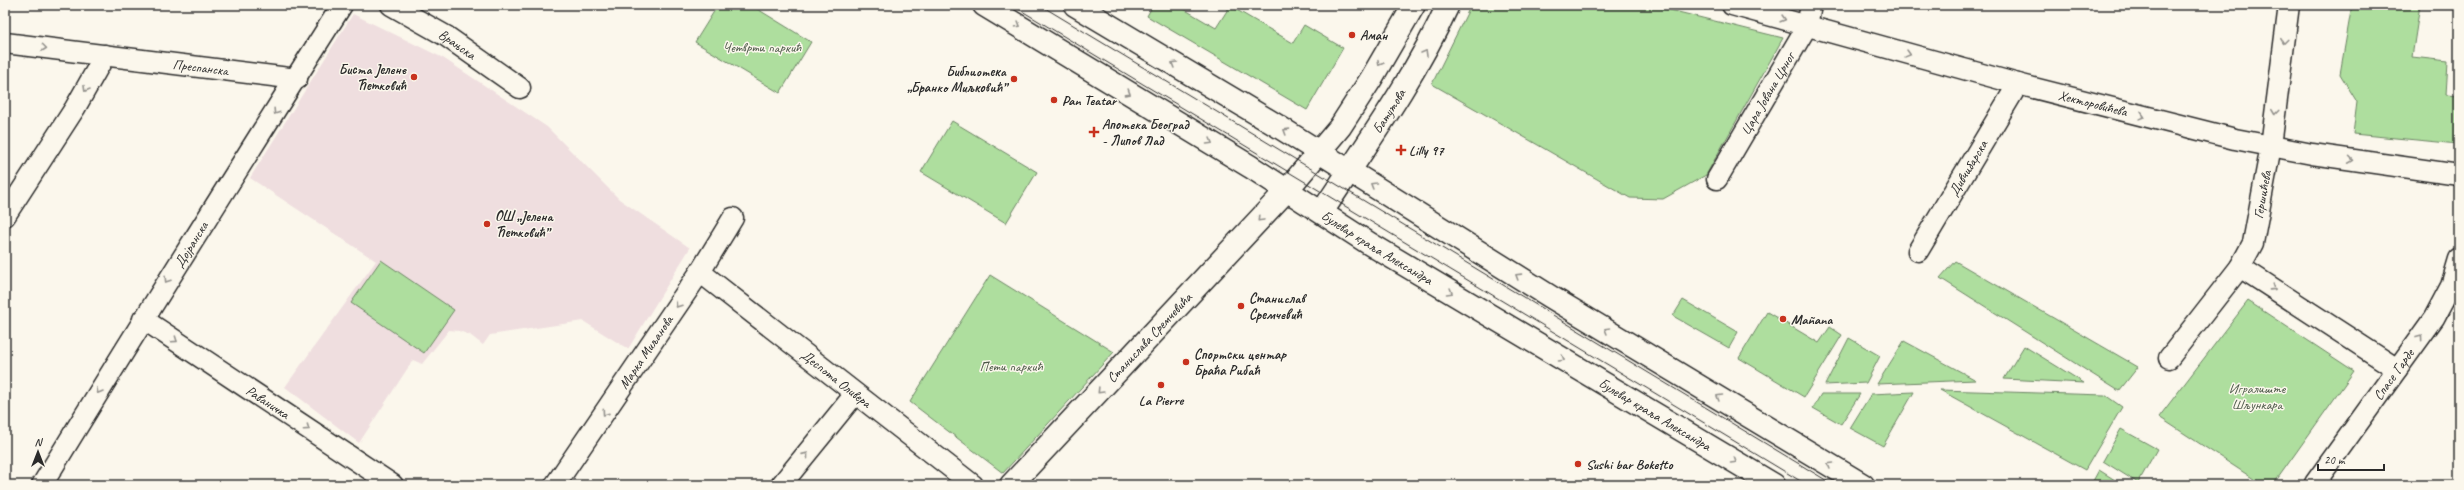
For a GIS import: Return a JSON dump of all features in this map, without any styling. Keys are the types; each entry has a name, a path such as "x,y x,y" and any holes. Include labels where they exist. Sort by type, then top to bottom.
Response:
{"main road":[{"name":"Булевар краља Александра","path":"984,5 1287,190 1376,248 1774,485"},
{"path":"1075,5 1349,170 1551,297 1863,485"},
{"path":"1287,190 1340,127 1371,79 1414,5"},
{"name":"Батутова","path":"1322,212 1410,79 1429,46 1448,5"},
{"name":"Станислава Сремчевића","path":"1011,485 1287,190"}],"street":[{"name":"Дојранска","path":"42,485 143,318 297,79 342,5"},
{"name":"Врањска","path":"391,5 446,36 520,88"},
{"name":"Хекторовићева","path":"1732,5 2018,84 2168,123 2271,146 2459,175"},
{"name":"Цара Јована Црног","path":"1717,179 1807,26 1811,5"},
{"name":"Гершићева","path":"2169,358 2240,267 2253,243 2257,231 2271,146 2289,5"},
{"name":"Преспанска","path":"5,43 297,79"},
{"path":"5,216 75,108 105,55"},
{"name":"Дивчибарска","path":"1918,251 2018,84"},
{"name":"Марка Миљанова","path":"556,485 700,272 733,218"},
{"name":"Спасе Гарде","path":"2315,483 2434,318 2451,286 2459,259"},
{"path":"2240,267 2397,369"},
{"name":"Деспота Оливера","path":"700,272 973,485"},
{"name":"Раваничка","path":"143,318 393,485"},
{"path":"781,485 855,394"}],"shaded area":[{"name":"ОШ „Јелена Ћетковић”","path":"353,14 443,58 547,127 619,199 690,248 628,349 583,321 490,335 483,345 470,335 459,331 449,330 422,364 413,360 359,443 285,387 376,261 250,178"}],"green space":[{"name":"Четврти паркић","path":"718,5 751,5 811,42 780,93 695,42"},
{"path":"1153,5 1177,5 1216,28 1230,6 1293,43 1304,25 1343,48 1307,110 1147,16"},
{"path":"1471,5 1650,5 1783,38 1706,175 1663,199 1630,198 1432,84"},
{"path":"2352,5 2420,5 2412,57 2448,61 2446,95 2459,96 2459,144 2353,134 2357,102 2340,74"},
{"path":"952,121 1037,172 1006,223 921,172"},
{"path":"381,260 454,310 424,353 351,303"},
{"path":"1955,261 2138,367 2119,391 1940,278"},
{"name":"Пети паркић","path":"990,275 1114,352 1003,473 910,402"},
{"path":"1683,300 1738,332 1729,348 1673,316"},
{"name":"Игралиште Шљункара","path":"2248,301 2354,371 2273,485 2263,485 2159,417"},
{"path":"1767,312 1819,343 1830,327 1842,335 1804,397 1739,358"},
{"path":"1849,338 1880,356 1866,383 1825,385"},
{"path":"1904,341 1976,380 1877,384"},
{"path":"2024,346 2084,383 2004,379"},
{"path":"1940,390 2105,395 2122,407 2085,470"},
{"path":"1914,392 1883,446 1850,428 1871,394"},
{"path":"1821,394 1860,394 1841,424 1813,408"},
{"path":"2121,429 2157,449 2138,483 2103,461"},
{"path":"2099,470 2123,485 2100,485 2093,481"}],"tram line":[{"path":"1012,5 1807,485"},
{"path":"1040,5 1834,485"}],"place":[{"name":"Аман","path":"1352,35"},
{"name":"Биста Јелене Ћетковић","path":"414,77"},
{"name":"Библиотека „Бранко Миљковић”","path":"1014,79"},
{"name":"Pan Teatar","path":"1054,100"},
{"name":"Апотека Београд - Липов Лад","path":"1094,132"},
{"name":"Lilly 97","path":"1401,150"},
{"name":"ОШ „Јелена Ћетковић”","path":"487,224"},
{"name":"Станислав Сремчевић","path":"1241,306"},
{"name":"Mañana","path":"1783,319"},
{"name":"Спортски центар Браћа Рибаћ","path":"1186,362"},
{"name":"La Pierre","path":"1161,385"},
{"name":"Sushi bar Boketto","path":"1578,464"}]}
